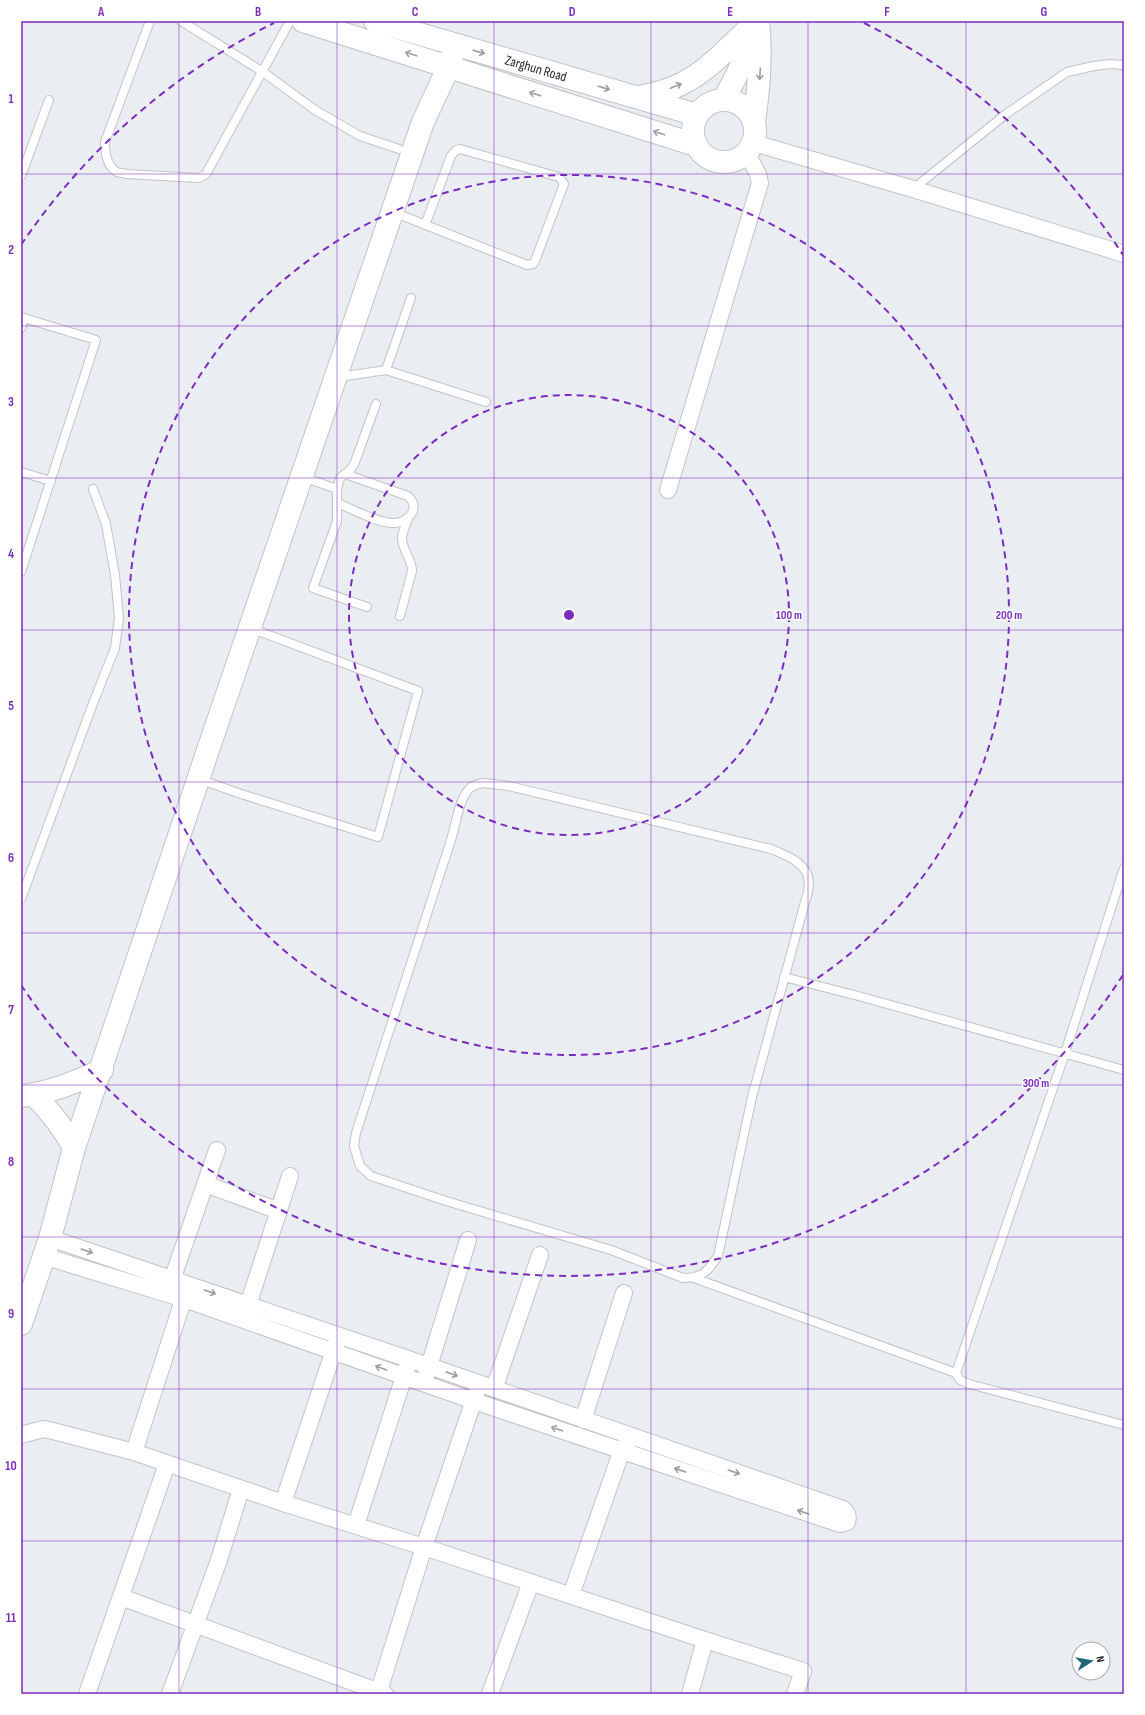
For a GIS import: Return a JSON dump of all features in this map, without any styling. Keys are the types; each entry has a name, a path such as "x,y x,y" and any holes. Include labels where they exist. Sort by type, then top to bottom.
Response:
{"street":[{"path":"303,21 452,56 696,145"},
{"name":"Zarghun Road","path":"375,21 452,56 639,98 698,115"},
{"path":"639,98 664,92 684,83 705,69 755,22"},
{"path":"723,100 746,56 755,22"},
{"path":"668,490 760,183 752,140 750,113 733,101 723,100 708,105 698,115 694,125 696,145 702,153 711,159 720,162 738,160 752,140 761,58 755,22"},
{"path":"21,1324 46,1247 74,1148 102,1070 198,779 423,122 452,56"},
{"path":"752,140 1124,254"},
{"path":"27,1096 59,1088 102,1070"},
{"path":"27,1096 48,1109 62,1127 74,1148"},
{"path":"172,1280 217,1150"},
{"path":"248,1305 290,1176"},
{"path":"206,1184 279,1211"},
{"path":"424,1384 468,1240"},
{"path":"46,1247 172,1280 186,1292 248,1305 409,1359 843,1509 848,1513 849,1518 847,1522 840,1524 474,1401 334,1351 186,1292 46,1247"},
{"path":"121,1597 381,1693 424,1547 474,1401 486,1386 540,1255"},
{"path":"134,1452 186,1292"},
{"path":"584,1420 624,1292"},
{"path":"283,1503 339,1336"},
{"path":"356,1525 409,1359"},
{"path":"21,1435 43,1429 134,1452 240,1489 356,1525 803,1671 795,1694"},
{"path":"571,1595 622,1450 631,1436"},
{"path":"88,1694 167,1464"},
{"path":"170,1694 219,1560 240,1489"},
{"path":"490,1694 531,1582"},
{"path":"690,1694 705,1640"}],"lane":[{"path":"150,21 105,142 105,152 109,164 116,172 126,174 199,178 206,174 290,21"},
{"path":"181,21 262,72 315,110 360,136 398,149"},
{"path":"913,189 1006,114 1067,72 1109,64 1124,65"},
{"path":"21,176 49,100"},
{"path":"393,212 425,225 527,265 533,264 564,184 559,177 460,149 456,150 451,156 425,225"},
{"path":"386,370 411,298"},
{"path":"21,328 24,318 96,340 21,572"},
{"path":"336,378 386,370 486,402"},
{"path":"367,607 313,588 337,521 337,489 340,478 351,469 355,462 376,404"},
{"path":"21,472 51,481"},
{"path":"337,503 384,522 401,523 412,515 414,507 412,500 408,496 345,474"},
{"path":"302,477 337,489"},
{"path":"21,899 115,648 119,618 115,575 106,524 93,489"},
{"path":"400,616 412,567 404,550 402,537 408,519"},
{"path":"198,779 378,837 418,690 250,628"},
{"path":"694,1278 708,1270 718,1256 752,1097 809,886 806,873 792,858 771,849 509,786 484,783 476,784 469,789 461,804 356,1133 354,1146 360,1166 371,1176 446,1201 611,1250 684,1278 694,1278 956,1373 960,1380 970,1384 1124,1425"},
{"path":"956,1373 1065,1053 1124,868"},
{"path":"784,977 862,997 1124,1070"}]}
